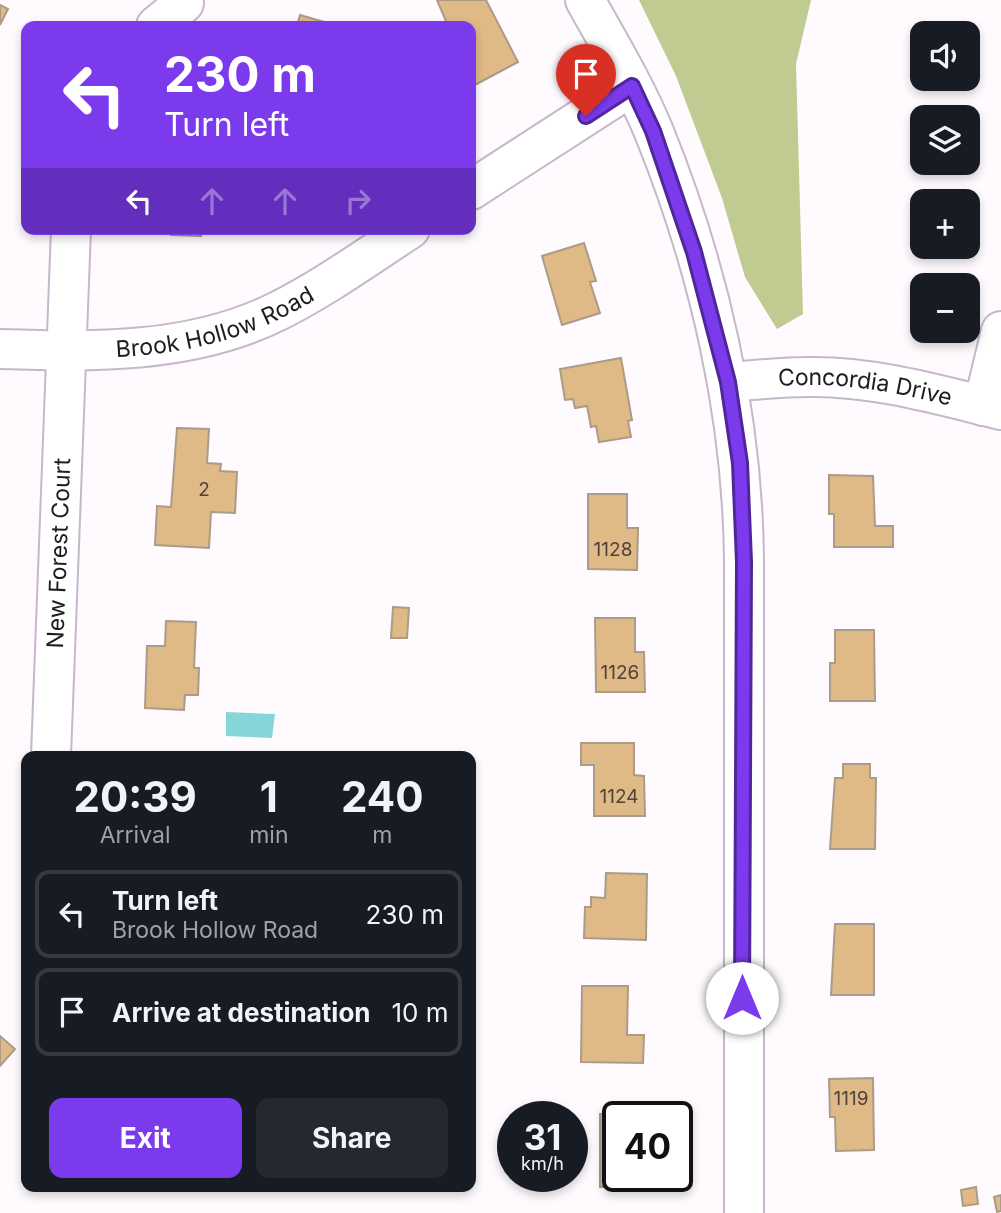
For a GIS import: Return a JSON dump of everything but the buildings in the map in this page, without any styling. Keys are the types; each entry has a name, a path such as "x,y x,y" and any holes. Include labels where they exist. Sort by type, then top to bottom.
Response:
{"street":[{"path":"585,0 632,86 674,185 728,382 743,506 744,1213"},
{"path":"476,187 632,86"},
{"name":"New Forest Court","path":"51,751 71,235"},
{"name":"Brook Hollow Road","path":"0,349 65,351 156,346 214,335 277,312 400,235"},
{"path":"992,408 1001,331"},
{"name":"Concordia Drive","path":"728,382 811,377 858,380 912,388 992,408"}],"green space":[{"path":"639,0 811,0 796,64 803,314 777,329 745,277 722,198 676,76"}],"water":[{"path":"226,712 275,714 272,738 226,736"}],"route":[{"path":"586,116 632,86 674,185 728,382 740,463 743,506 742,998"}]}
